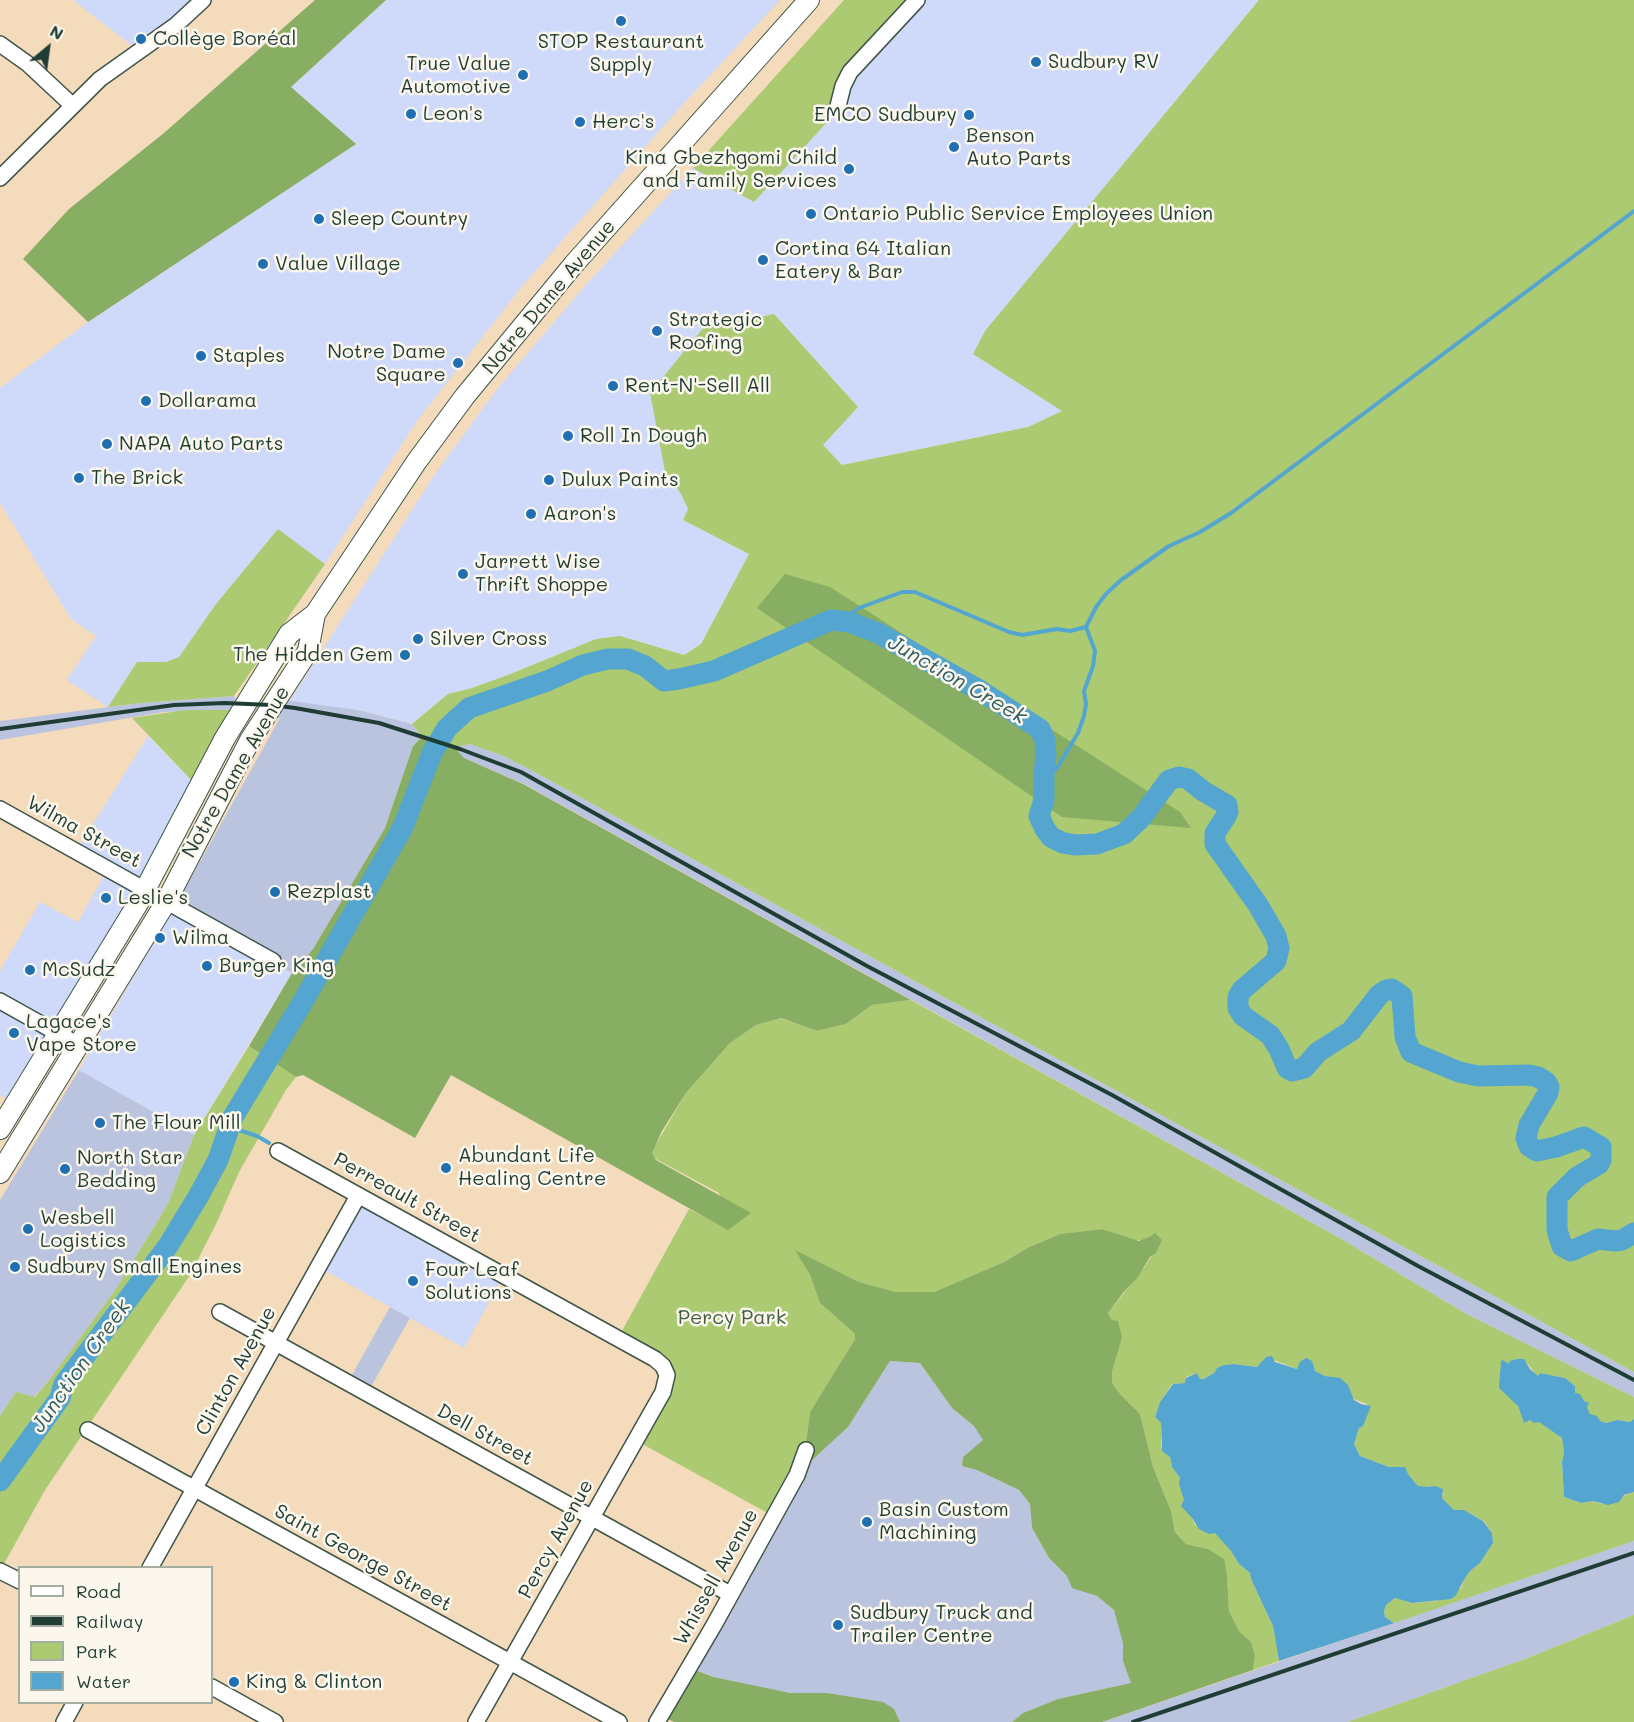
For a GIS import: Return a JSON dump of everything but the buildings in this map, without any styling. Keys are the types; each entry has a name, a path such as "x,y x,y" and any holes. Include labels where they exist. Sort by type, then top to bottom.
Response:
{"main road":[{"name":"Notre Dame Avenue","path":"0,1129 145,890 208,769 289,634 315,614 384,509 454,410 581,256 809,0"},
{"name":"Notre Dame Avenue","path":"0,1173 166,902 250,740 308,651 315,614"}],"street":[{"path":"0,178 100,79 176,25 203,0"},
{"path":"838,106 843,86 850,72 917,0"},
{"path":"0,44 28,64 72,105"},
{"name":"Wilma Street","path":"0,809 273,961"},
{"path":"0,1001 77,1044"},
{"name":"Perreault Street","path":"278,1151 655,1359 663,1366 667,1375"},
{"name":"Clinton Avenue","path":"151,1566 358,1196"},
{"name":"Dell Street","path":"220,1312 730,1594"},
{"name":"Percy Avenue","path":"477,1722 663,1392 667,1375"},
{"name":"Saint George Street","path":"88,1430 619,1722"},
{"name":"Whissell Avenue","path":"657,1722 797,1475 806,1450"},
{"path":"0,1571 18,1580"},
{"path":"213,1688 275,1722"},
{"path":"64,1722 74,1704"}],"shaded area":[{"name":"Collège Boréal","path":"73,0 204,0 140,52"},
{"path":"386,0 780,0 676,112 523,285 417,421 325,564 278,530 216,604 179,657 166,662 137,662 108,707 67,680 96,636 71,619 0,503 0,388 88,322 355,144 291,87"},
{"path":"916,0 1259,0 985,331 973,354 1063,411 1028,427 842,465 822,445 858,407 774,314 742,321 713,316 665,471 688,509 683,520 749,554 701,644 684,655 620,636 596,639 508,675 448,694 412,724 358,710 289,702 437,471 498,388 584,287 693,168 754,202 829,120 843,86"},
{"path":"234,696 241,710 164,712 0,740 0,721 141,703"},
{"path":"276,699 358,710 412,724 422,737 413,746 385,828 313,949 292,973 174,908 280,718 266,715"},
{"path":"148,736 198,787 10,1101 0,1095 0,971 40,902 78,922 107,870 75,853"},
{"path":"470,744 506,757 531,770 1634,1372 1634,1397 1468,1315 1343,1240 524,784 464,758 454,747"},
{"path":"174,908 292,973 194,1135 79,1070"},
{"path":"79,1070 194,1135 168,1204 116,1289 50,1379 34,1397 16,1392 0,1416 0,1200"},
{"path":"357,1196 503,1277 464,1348 318,1267"},
{"path":"390,1307 410,1318 368,1392 348,1382"},
{"path":"890,1361 920,1363 952,1408 974,1426 984,1440 963,1457 962,1466 977,1470 1019,1490 1030,1504 1032,1528 1049,1558 1067,1576 1072,1587 1097,1596 1114,1610 1124,1643 1123,1661 1132,1683 1058,1699 1023,1713 1012,1722 900,1722 894,1709 827,1693 790,1693 752,1686 713,1677 690,1668 796,1475 848,1427"},
{"path":"1634,1541 1634,1615 1525,1659 1348,1722 1102,1722"}],"green space":[{"path":"315,0 386,0 291,87 356,144 88,322 23,259 69,209 164,133"},
{"path":"844,0 916,0 850,72 829,120 754,202 693,168"},
{"path":"1259,0 1634,0 1634,1372 531,770 506,757 470,744 454,747 422,737 412,724 448,694 508,675 596,639 620,636 684,655 701,644 749,554 683,520 688,509 665,471 650,393 713,316 742,321 774,314 858,407 823,445 842,465 1028,427 1062,411 973,354 985,331"},
{"path":"278,529 325,564 234,696 108,707 137,662 166,662 179,657 216,604"},
{"path":"785,574 830,587 1180,812 1191,828 1062,817 757,608"},
{"path":"185,710 241,710 198,787 132,718"},
{"path":"422,737 454,747 464,758 523,784 911,1000 872,1005 846,1024 817,1031 781,1018 756,1025 730,1043 686,1093 662,1131 652,1153 656,1160 751,1213 728,1230 451,1075 415,1138 303,1075 296,1077 249,1046 292,973 313,949 385,828 413,746"},
{"name":"Percy Park","path":"911,1000 1343,1240 1468,1315 1634,1397 1634,1419 1630,1422 1617,1420 1606,1423 1590,1414 1584,1401 1575,1393 1575,1386 1565,1378 1540,1373 1538,1377 1526,1362 1508,1365 1501,1361 1500,1384 1518,1406 1524,1422 1530,1419 1539,1421 1562,1438 1564,1497 1581,1503 1593,1501 1602,1504 1634,1492 1634,1541 1394,1623 1385,1617 1384,1611 1386,1605 1395,1598 1412,1603 1436,1601 1461,1588 1470,1571 1480,1563 1493,1543 1492,1533 1484,1521 1464,1510 1454,1510 1442,1498 1443,1493 1418,1486 1408,1474 1397,1467 1389,1467 1360,1456 1354,1444 1359,1428 1366,1418 1367,1404 1354,1399 1340,1379 1315,1371 1312,1364 1297,1369 1266,1357 1257,1367 1224,1365 1200,1380 1197,1373 1186,1377 1186,1383 1172,1384 1160,1402 1155,1417 1161,1423 1161,1447 1170,1457 1172,1467 1180,1478 1184,1500 1195,1525 1215,1532 1239,1564 1250,1573 1273,1626 1279,1661 1253,1670 1255,1656 1251,1642 1239,1631 1229,1611 1227,1575 1208,1549 1186,1544 1175,1532 1171,1511 1153,1467 1140,1414 1112,1383 1112,1372 1122,1338 1108,1313 1144,1268 1162,1240 1151,1236 1143,1240 1132,1240 1102,1229 1060,1234 1027,1248 1004,1262 934,1292 896,1292 859,1282 796,1251 810,1275 820,1303 855,1334 855,1339 810,1412 805,1450 773,1516 635,1440 666,1375 617,1340 689,1209 728,1229 719,1193 656,1159 651,1153 686,1093 730,1043 756,1025 780,1018 817,1031 846,1024 872,1005"},
{"path":"249,1046 296,1077 286,1090 239,1172 190,1275 45,1490 0,1571 0,1416 16,1392 35,1397 116,1289 168,1204 194,1135"},
{"path":"1102,1229 1139,1241 1155,1233 1162,1240 1156,1253 1150,1257 1138,1277 1108,1313 1112,1320 1118,1321 1122,1338 1112,1372 1112,1383 1140,1414 1153,1467 1171,1511 1175,1532 1186,1544 1208,1549 1224,1559 1229,1611 1239,1631 1251,1642 1255,1656 1253,1670 1102,1722 1012,1722 1023,1713 1058,1699 1131,1683 1123,1661 1123,1643 1114,1610 1097,1596 1072,1588 1067,1576 1049,1558 1032,1528 1030,1504 1019,1490 977,1470 962,1466 963,1457 983,1440 974,1426 952,1408 920,1363 890,1361 848,1427 796,1475 805,1450 810,1412 855,1339 855,1334 820,1303 810,1275 795,1250 859,1282 896,1292 934,1292 1004,1262 1027,1248 1060,1234"},
{"path":"1634,1615 1634,1722 1348,1722 1525,1659"},
{"path":"690,1668 713,1677 790,1693 827,1693 883,1702 894,1709 900,1722 674,1722 662,1716"}],"water":[{"path":"1272,1356 1275,1362 1297,1369 1300,1362 1306,1358 1312,1361 1315,1371 1325,1376 1340,1378 1348,1385 1354,1400 1371,1406 1363,1426 1359,1428 1354,1444 1360,1456 1389,1467 1405,1467 1418,1486 1435,1486 1443,1489 1442,1498 1454,1510 1464,1510 1483,1521 1492,1533 1493,1543 1451,1599 1412,1603 1395,1598 1386,1605 1384,1611 1385,1617 1394,1623 1279,1661 1273,1626 1250,1573 1239,1564 1215,1533 1209,1534 1199,1529 1181,1506 1184,1500 1179,1484 1180,1478 1172,1467 1170,1457 1162,1451 1161,1423 1155,1417 1160,1402 1173,1384 1185,1383 1186,1378 1197,1373 1200,1379 1203,1379 1224,1365 1257,1367 1266,1357"},
{"path":"1517,1359 1524,1359 1538,1376 1540,1373 1565,1378 1575,1386 1575,1393 1580,1394 1584,1401 1589,1403 1587,1407 1590,1414 1597,1416 1600,1421 1630,1422 1634,1419 1634,1492 1624,1495 1619,1502 1608,1505 1593,1501 1581,1503 1564,1497 1562,1438 1539,1422 1534,1423 1530,1420 1524,1423 1518,1406 1499,1388 1501,1361 1508,1364"}],"waterway":[{"path":"1044,778 1057,768 1078,733 1084,716 1086,704 1084,691 1093,666 1095,651 1086,627 1096,607 1106,594 1121,580 1169,546 1200,532 1231,513 1634,211"},
{"path":"842,621 859,608 902,592 915,592 1009,632 1022,635 1057,629 1070,631 1086,627"},
{"name":"Junction Creek","path":"0,1481 60,1398 64,1384 168,1246 198,1197 218,1160 233,1117 301,1005 403,827 432,753 447,728 469,708 547,681 583,665 608,659 628,659 645,666 664,681 679,679 714,671 831,620 849,622 878,633 981,691 1040,729 1045,740 1046,756 1044,800 1039,816 1051,837 1063,843 1097,844 1124,834 1141,818 1169,780 1179,777 1188,779 1227,805 1228,812 1215,833 1215,844 1258,905 1276,936 1279,948 1276,961 1242,990 1238,997 1238,1008 1243,1016 1270,1035 1287,1068 1292,1071 1304,1068 1318,1052 1351,1031 1379,995 1392,989 1402,996 1405,1037 1411,1052 1459,1072 1478,1076 1529,1075 1546,1082 1549,1087 1548,1093 1529,1125 1526,1138 1529,1146 1537,1151 1584,1137 1601,1147 1599,1164 1577,1177 1557,1197 1557,1230 1562,1246 1571,1251 1598,1239 1622,1240 1634,1233"},
{"path":"230,1127 257,1136 269,1143"}],"railway":[{"path":"0,729 174,705 225,703 271,705 379,723 460,749 521,772 867,966 1112,1095 1418,1266 1634,1380"},
{"path":"1133,1722 1634,1553"}],"place":[{"name":"STOP Restaurant Supply","path":"621,21"},
{"name":"Collège Boréal","path":"141,39"},
{"name":"Sudbury RV","path":"1036,62"},
{"name":"True Value Automotive","path":"523,75"},
{"name":"Leon's","path":"411,114"},
{"name":"EMCO Sudbury","path":"969,115"},
{"name":"Herc's","path":"580,122"},
{"name":"Benson Auto Parts","path":"954,147"},
{"name":"Kina Gbezhgomi Child and Family Services","path":"849,169"},
{"name":"Ontario Public Service Employees Union","path":"811,214"},
{"name":"Sleep Country","path":"319,219"},
{"name":"Cortina 64 Italian Eatery & Bar","path":"763,260"},
{"name":"Value Village","path":"263,264"},
{"name":"Strategic Roofing","path":"657,331"},
{"name":"Staples","path":"201,356"},
{"name":"Notre Dame Square","path":"458,363"},
{"name":"Rent-N'-Sell All","path":"613,386"},
{"name":"Dollarama","path":"146,401"},
{"name":"Roll In Dough","path":"568,436"},
{"name":"NAPA Auto Parts","path":"107,444"},
{"name":"The Brick","path":"79,478"},
{"name":"Dulux Paints","path":"549,480"},
{"name":"Aaron's","path":"531,514"},
{"name":"Jarrett Wise Thrift Shoppe","path":"463,574"},
{"name":"Silver Cross","path":"418,639"},
{"name":"The Hidden Gem","path":"405,655"},
{"name":"Rezplast","path":"275,892"},
{"name":"Leslie's","path":"106,898"},
{"name":"Wilma","path":"160,938"},
{"name":"Burger King","path":"207,966"},
{"name":"McSudz","path":"30,970"},
{"name":"Lagace's Vape Store","path":"14,1033"},
{"name":"The Flour Mill","path":"100,1123"},
{"name":"Abundant Life Healing Centre","path":"446,1168"},
{"name":"North Star Bedding","path":"65,1169"},
{"name":"Wesbell Logistics","path":"28,1229"},
{"name":"Sudbury Small Engines","path":"15,1267"},
{"name":"Four Leaf Solutions","path":"413,1281"},
{"name":"Basin Custom Machining","path":"867,1522"},
{"name":"Sudbury Truck and Trailer Centre","path":"838,1625"},
{"name":"King & Clinton","path":"234,1682"}]}
